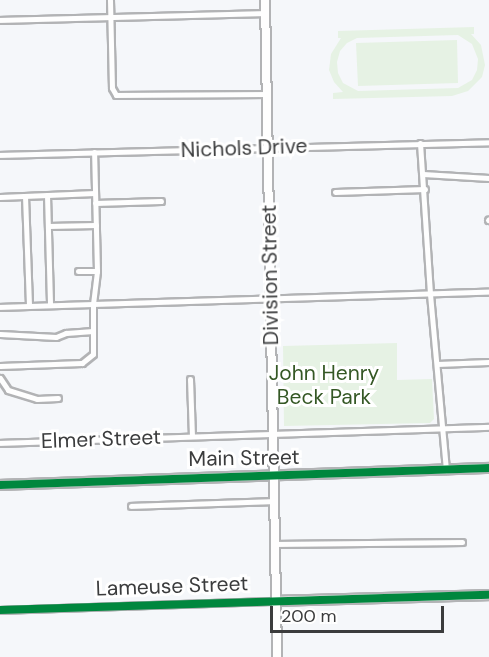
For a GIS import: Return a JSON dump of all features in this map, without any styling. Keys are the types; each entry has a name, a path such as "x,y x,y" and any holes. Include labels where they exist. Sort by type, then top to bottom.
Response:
{"street":[{"path":"110,0 112,88 119,97 267,94"},
{"name":"Division Street","path":"265,0 277,657"},
{"path":"0,20 265,13"},
{"name":"Nichols Drive","path":"0,155 489,142"},
{"path":"420,143 425,189 430,294 446,470"},
{"path":"0,366 82,363 91,357 97,271 94,152"},
{"path":"423,174 489,178"},
{"path":"335,192 425,189"},
{"path":"0,197 95,194"},
{"path":"47,195 50,305"},
{"path":"26,196 29,306"},
{"path":"95,203 161,201"},
{"path":"48,226 96,225"},
{"path":"78,271 97,271"},
{"path":"0,307 489,292"},
{"path":"0,334 56,337 66,333 93,331"},
{"path":"437,364 489,362"},
{"path":"0,378 8,390 37,399 58,398"},
{"path":"190,379 192,436"},
{"name":"Elmer Street","path":"0,443 489,427"},
{"name":"Main Street","path":"0,485 489,468"},
{"path":"131,506 274,501"},
{"path":"275,544 462,542"},
{"name":"Lameuse Street","path":"0,610 489,594"}],"green space":[{"path":"474,27 474,34 471,34 481,45 485,65 482,77 468,91 452,96 333,99 333,93 343,92 334,82 329,70 331,54 341,38 338,38 338,31","holes":["458,35 472,44 478,59 477,70 472,80 458,88 358,91 343,83 338,73 337,62 340,51 347,43 357,38"]},
{"path":"457,40 458,83 358,86 356,43"},
{"name":"John Henry Beck Park","path":"397,343 397,380 432,379 434,419 430,423 284,426 283,346"}],"cycle path":[{"path":"0,485 489,468"},
{"path":"0,610 489,595"}]}
